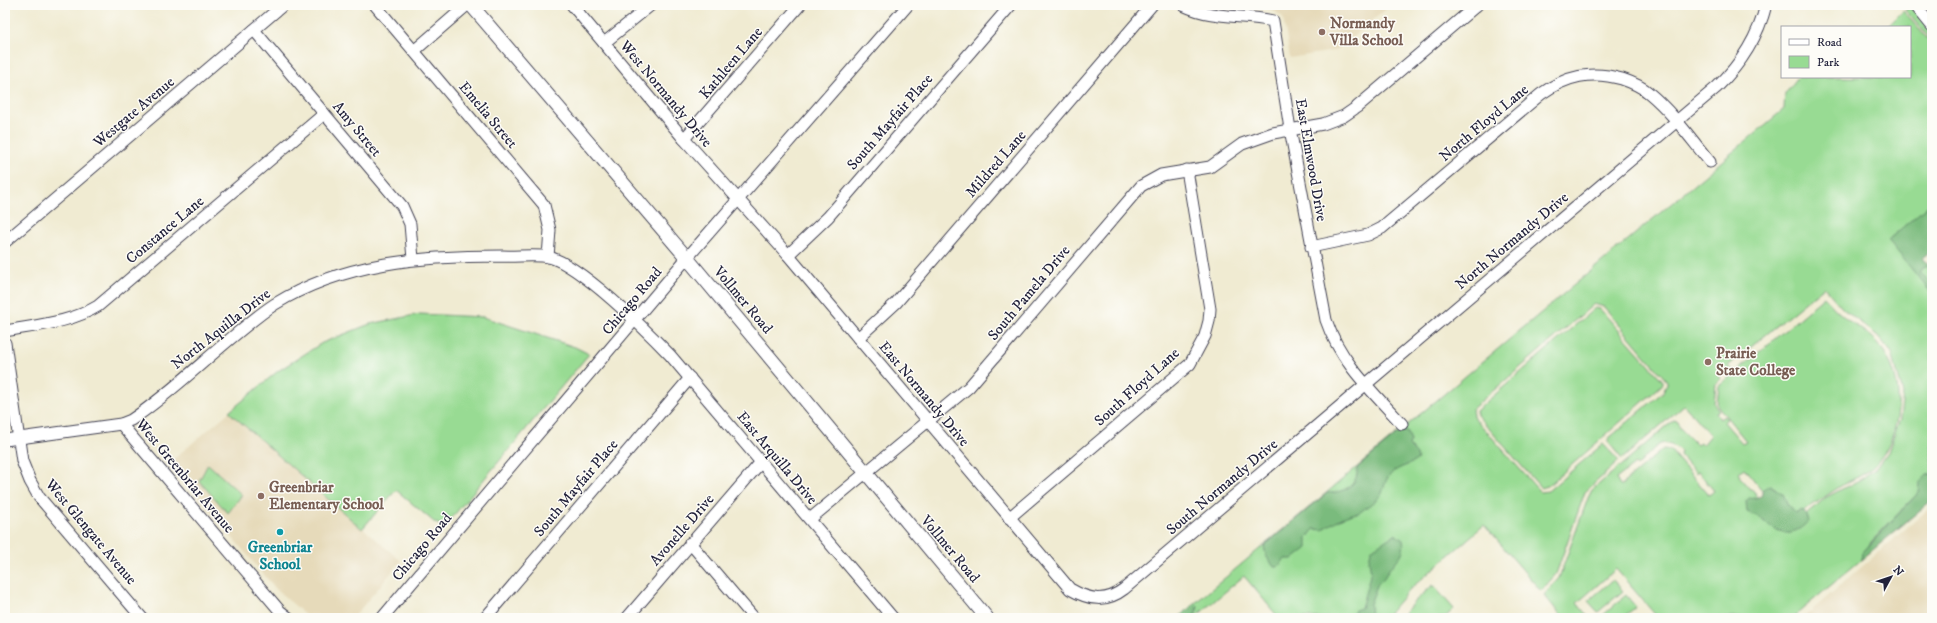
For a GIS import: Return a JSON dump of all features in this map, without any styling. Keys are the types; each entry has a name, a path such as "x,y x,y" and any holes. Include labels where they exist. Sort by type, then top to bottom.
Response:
{"main road":[{"name":"Vollmer Road","path":"470,5 688,258 864,472 987,618"}],"street":[{"name":"Westgate Avenue","path":"5,242 283,5"},
{"name":"Emelia Street","path":"375,5 544,205 550,230 548,257"},
{"path":"414,51 467,5"},
{"name":"West Normandy Drive","path":"572,5 684,139 740,200"},
{"path":"604,43 651,5"},
{"name":"Kathleen Lane","path":"684,139 800,5"},
{"name":"Chicago Road","path":"382,618 688,258 908,5"},
{"name":"South Mayfair Place","path":"788,255 828,217 1011,5"},
{"name":"Mildred Lane","path":"858,338 896,303 1152,5"},
{"name":"East Elmwood Drive","path":"1183,5 1198,12 1216,16 1259,18 1273,21 1290,129 1311,247 1326,320 1331,334 1348,363 1402,424"},
{"name":"South Pamela Drive","path":"810,519 968,386 1134,192 1153,178 1187,170 1210,167 1242,144 1273,133 1323,124 1351,112 1477,5"},
{"name":"North Normandy Drive","path":"1366,384 1722,82 1742,59 1756,34 1766,5"},
{"path":"1915,5 1932,26"},
{"name":"Amy Street","path":"254,30 404,209 410,224 414,259"},
{"name":"North Floyd Lane","path":"1311,247 1368,235 1382,228 1541,94 1560,82 1596,74 1629,81 1649,93 1676,122"},
{"name":"Constance Lane","path":"5,331 64,321 75,318 98,306 324,114"},
{"path":"1676,122 1710,162"},
{"name":"South Floyd Lane","path":"1009,518 1190,364 1205,336 1209,321 1209,295 1187,170"},
{"name":"East Normandy Drive","path":"740,200 1070,589 1091,598"},
{"name":"North Aquilla Drive","path":"5,440 122,424 138,416 262,312 322,280 374,266 414,259 468,256 548,257 574,270 635,321"},
{"name":"East Arquilla Drive","path":"635,321 657,342 690,378 893,618"},
{"name":"West Glengate Avenue","path":"5,343 22,461 30,481 40,497 142,618"},
{"name":"South Mayfair Place","path":"485,618 690,378"},
{"name":"South Normandy Drive","path":"1091,598 1107,598 1124,589 1366,384"},
{"name":"West Greenbriar Avenue","path":"122,424 281,616"},
{"name":"Avonelle Drive","path":"627,618 761,462"},
{"path":"690,543 754,618"}],"shaded area":[{"path":"1241,5 1264,5 1253,7"},
{"name":"Normandy Villa School","path":"1264,5 1391,5 1341,47 1333,51 1290,58 1283,17"},
{"name":"Greenbriar Elementary School","path":"229,412 401,561 353,618 309,618 277,590 169,463"},
{"path":"1932,506 1932,618 1803,618"}],"green space":[{"path":"1910,7 1932,31 1932,41 1905,10"},
{"name":"Prairie State College","path":"1903,11 1932,44 1932,134 1927,138 1932,144 1932,203 1888,240 1921,270 1925,267 1932,269 1932,475 1927,475 1918,493 1870,543 1868,548 1862,553 1861,560 1792,618 1658,618 1616,569 1577,603 1589,618 1563,618 1544,595 1559,578 1592,490 1674,420 1677,421 1680,428 1697,445 1700,443 1702,445 1710,435 1684,405 1622,459 1608,442 1608,439 1663,392 1667,385 1667,381 1604,307 1594,304 1472,409 1473,416 1540,492 1548,491 1603,444 1619,461 1585,492 1556,574 1541,591 1484,525 1409,590 1385,618 1279,618 1244,576 1194,618 1198,607 1195,603 1784,109 1785,94 1797,78 1911,78 1911,26 1888,26","holes":["1824,287 1843,309 1878,336 1892,353 1903,394 1900,419 1888,452 1875,469 1861,479 1825,498 1806,515 1768,525 1759,517 1752,514 1753,499 1758,497 1740,477 1741,475 1739,472 1744,468 1762,490 1770,485 1775,488 1779,491 1791,510 1795,513 1800,510 1804,511 1844,484 1870,470 1883,454 1891,440 1896,423 1898,390 1894,374 1888,358 1879,345 1866,333 1840,314 1824,297 1719,386 1717,405 1746,441 1742,443 1724,422 1727,419 1724,416 1720,419 1716,413 1719,410 1714,404 1716,383 1721,379 1716,374 1722,369 1727,374 1732,370 1728,366","1664,443 1671,444 1681,451 1680,455 1696,473 1698,471 1714,491 1709,495 1670,450 1663,449 1620,486 1616,479 1635,464 1637,466 1657,446"]},
{"path":"1932,202 1932,250 1922,258 1928,265 1932,261 1932,269 1925,267 1919,272 1931,287 1932,294 1888,240"},
{"path":"1595,308 1600,309 1663,381 1663,384 1548,486 1541,488 1477,415 1476,411"},
{"path":"420,314 483,317 575,347 589,354 444,527 434,522 396,490 362,529 229,412 278,371 322,343 370,324"},
{"path":"1402,430 1408,433 1411,441 1409,446 1417,455 1418,459 1397,469 1391,474 1386,480 1381,495 1359,513 1355,513 1340,519 1323,530 1314,529 1307,538 1307,548 1293,559 1285,559 1278,567 1274,567 1266,556 1264,546 1327,493 1344,490 1352,484 1357,474 1357,468"},
{"path":"208,464 242,495 228,513 199,481"},
{"path":"1927,475 1932,475 1932,500 1861,560 1862,553 1918,493 1919,483"},
{"path":"1770,485 1783,494 1788,505 1795,513 1800,510 1804,511 1808,521 1804,526 1790,532 1779,531 1769,526 1759,517 1747,512 1746,501 1749,498 1757,498 1762,495 1762,490"},
{"path":"1395,534 1403,540 1404,545 1401,556 1390,568 1384,578 1378,583 1370,604 1371,618 1347,618 1355,610 1361,608 1371,572 1369,561 1371,550"},
{"path":"1613,580 1623,591 1598,612 1588,601"},
{"path":"1433,585 1454,609 1444,618 1400,618 1414,602"},
{"path":"1626,595 1636,607 1622,618 1601,617"},
{"path":"1195,603 1198,606 1194,618 1178,618"}],"place":[{"name":"Normandy Villa School","path":"1322,32"},
{"name":"Prairie State College","path":"1708,362"},
{"name":"Greenbriar Elementary School","path":"261,496"},
{"name":"Greenbriar School","path":"280,532"}]}
